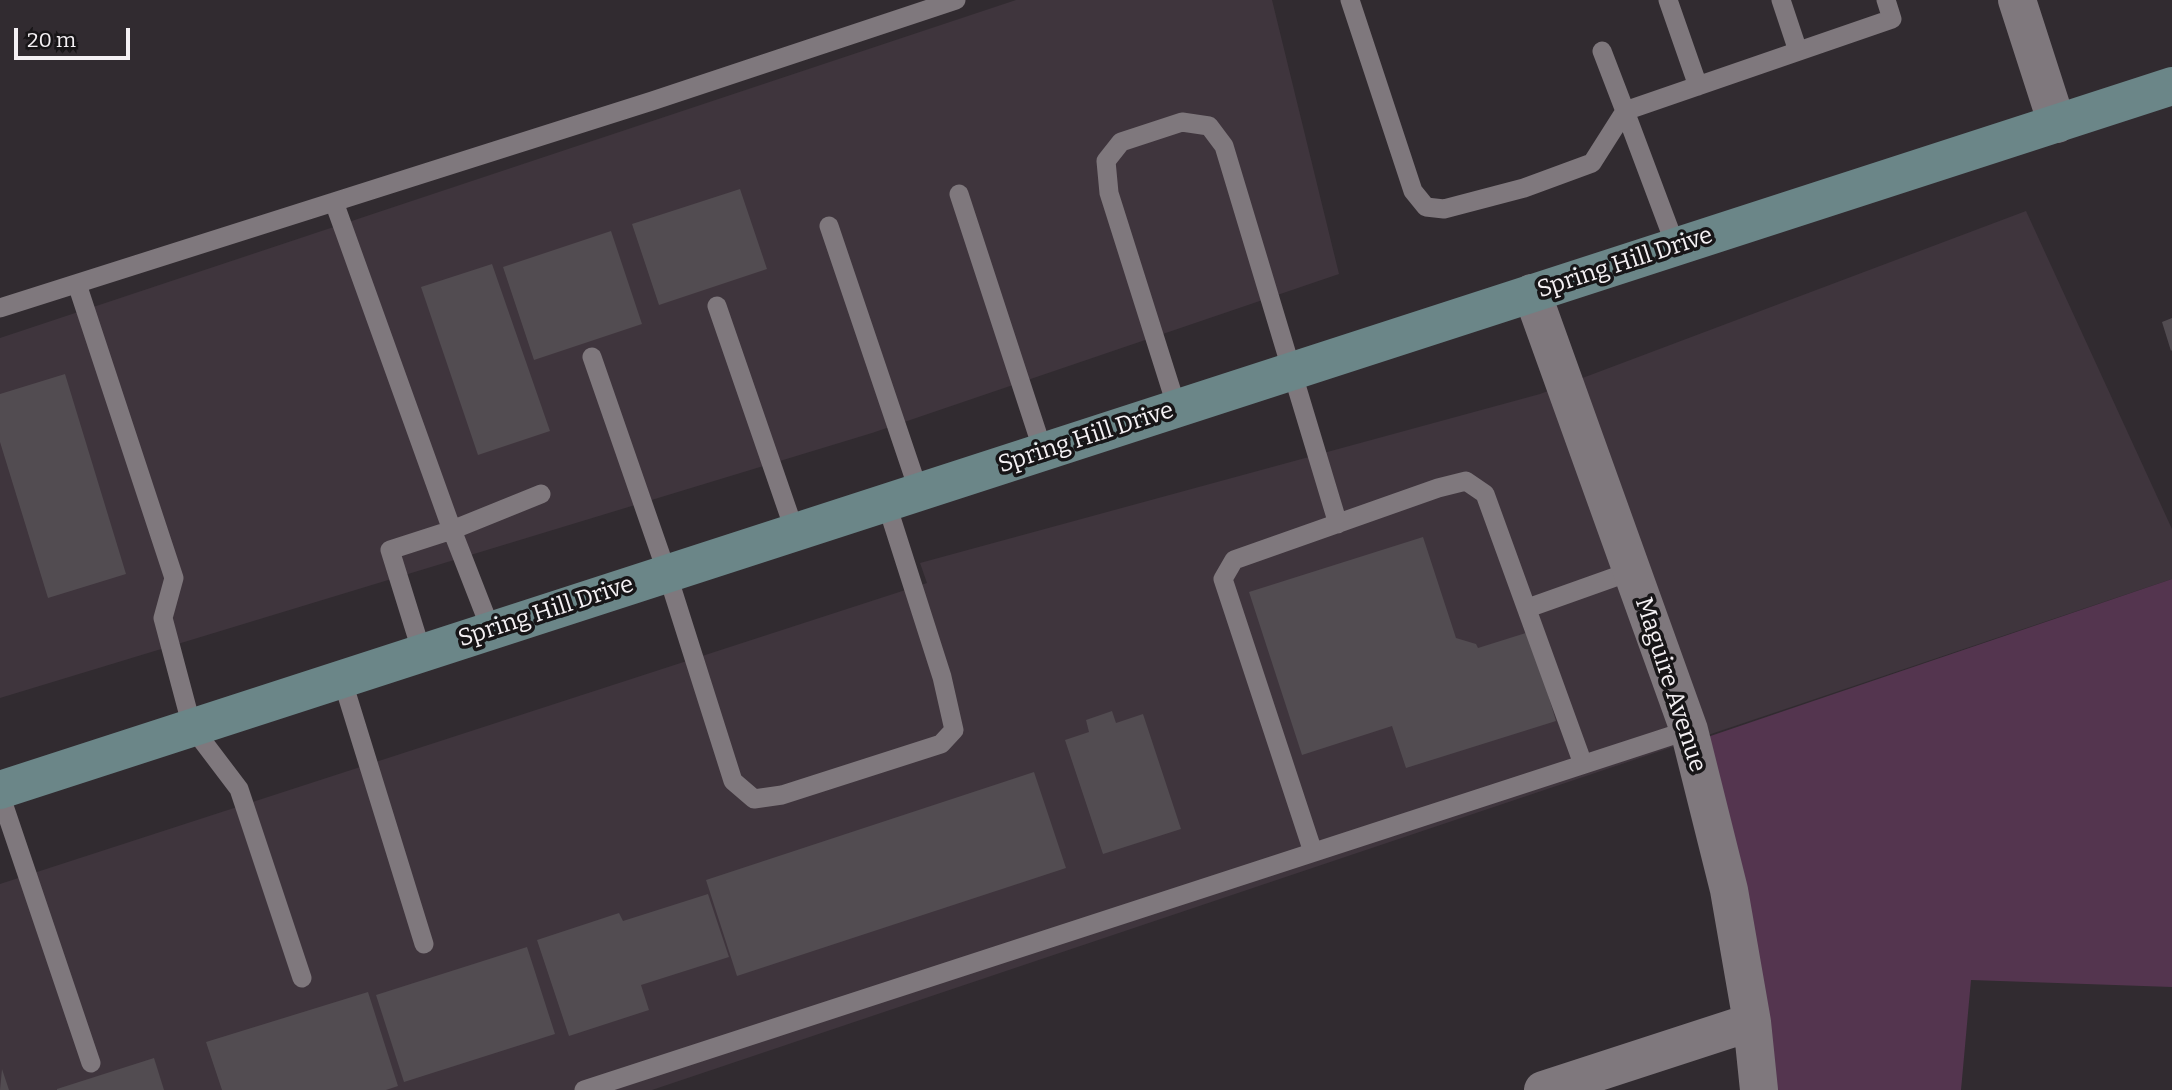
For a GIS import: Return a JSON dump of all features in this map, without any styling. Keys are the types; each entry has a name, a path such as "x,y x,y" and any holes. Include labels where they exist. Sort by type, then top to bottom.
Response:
{"main road":[{"name":"Spring Hill Drive","path":"0,792 192,727 2172,86"}],"street":[{"path":"2017,0 2057,124"},
{"name":"Maguire Avenue","path":"1532,293 1689,730 1729,890 1752,1022 1759,1090"},
{"path":"1543,1090 1752,1022"}],"lane":[{"path":"0,308 956,0"},
{"path":"1350,0 1412,191 1426,207 1444,209 1524,188 1592,163 1625,111 1892,19 1886,0"},
{"path":"1668,0 1698,86"},
{"path":"1780,0 1798,51"},
{"path":"1602,51 1676,247"},
{"path":"1177,408 1109,193 1106,161 1121,142 1182,122 1209,126 1224,146 1338,523"},
{"path":"960,194 1043,452"},
{"path":"334,202 452,530 491,630"},
{"path":"592,357 667,573 733,781 754,799 782,795 941,744 954,730 902,497 829,226"},
{"path":"77,284 174,578 163,618 192,727 239,789 302,978"},
{"path":"717,306 795,532"},
{"path":"1312,852 1223,579 1234,560 1465,481 1485,494 1583,764"},
{"path":"422,653 390,550 452,530 541,495"},
{"path":"1528,608 1632,571"},
{"path":"342,679 424,944"},
{"path":"584,1090 1689,730"},
{"path":"0,792 91,1063"}],"shaded area":[{"path":"1016,0 1272,0 1339,274 872,433 0,698 0,338"},
{"path":"2026,211 2172,529 2172,579 652,1090 0,1090 0,884 927,583 920,563 1540,394"},
{"path":"2172,579 2172,987 1971,980 1961,1090 1768,1090 1684,745"}],"building":[{"path":"740,189 767,269 659,305 632,224"},
{"path":"611,231 642,324 534,360 503,267"},
{"path":"492,264 550,431 478,455 421,287"},
{"path":"2172,318 2172,350 2171,351 2162,322"},
{"path":"65,374 126,574 48,598 0,442 0,394"},
{"path":"1423,537 1456,638 1476,644 1478,648 1529,632 1556,721 1406,768 1392,726 1302,755 1249,592"},
{"path":"1112,711 1116,723 1143,714 1181,829 1103,854 1065,740 1089,732 1086,720"},
{"path":"1034,772 1066,868 737,976 706,880"},
{"path":"708,894 729,957 641,985 649,1010 569,1036 537,940 619,913 623,921"},
{"path":"527,947 555,1034 404,1082 376,995"},
{"path":"368,992 398,1086 386,1090 222,1090 206,1042"},
{"path":"154,1058 164,1090 57,1090 57,1089"},
{"path":"2,1069 9,1090 0,1090"}]}
